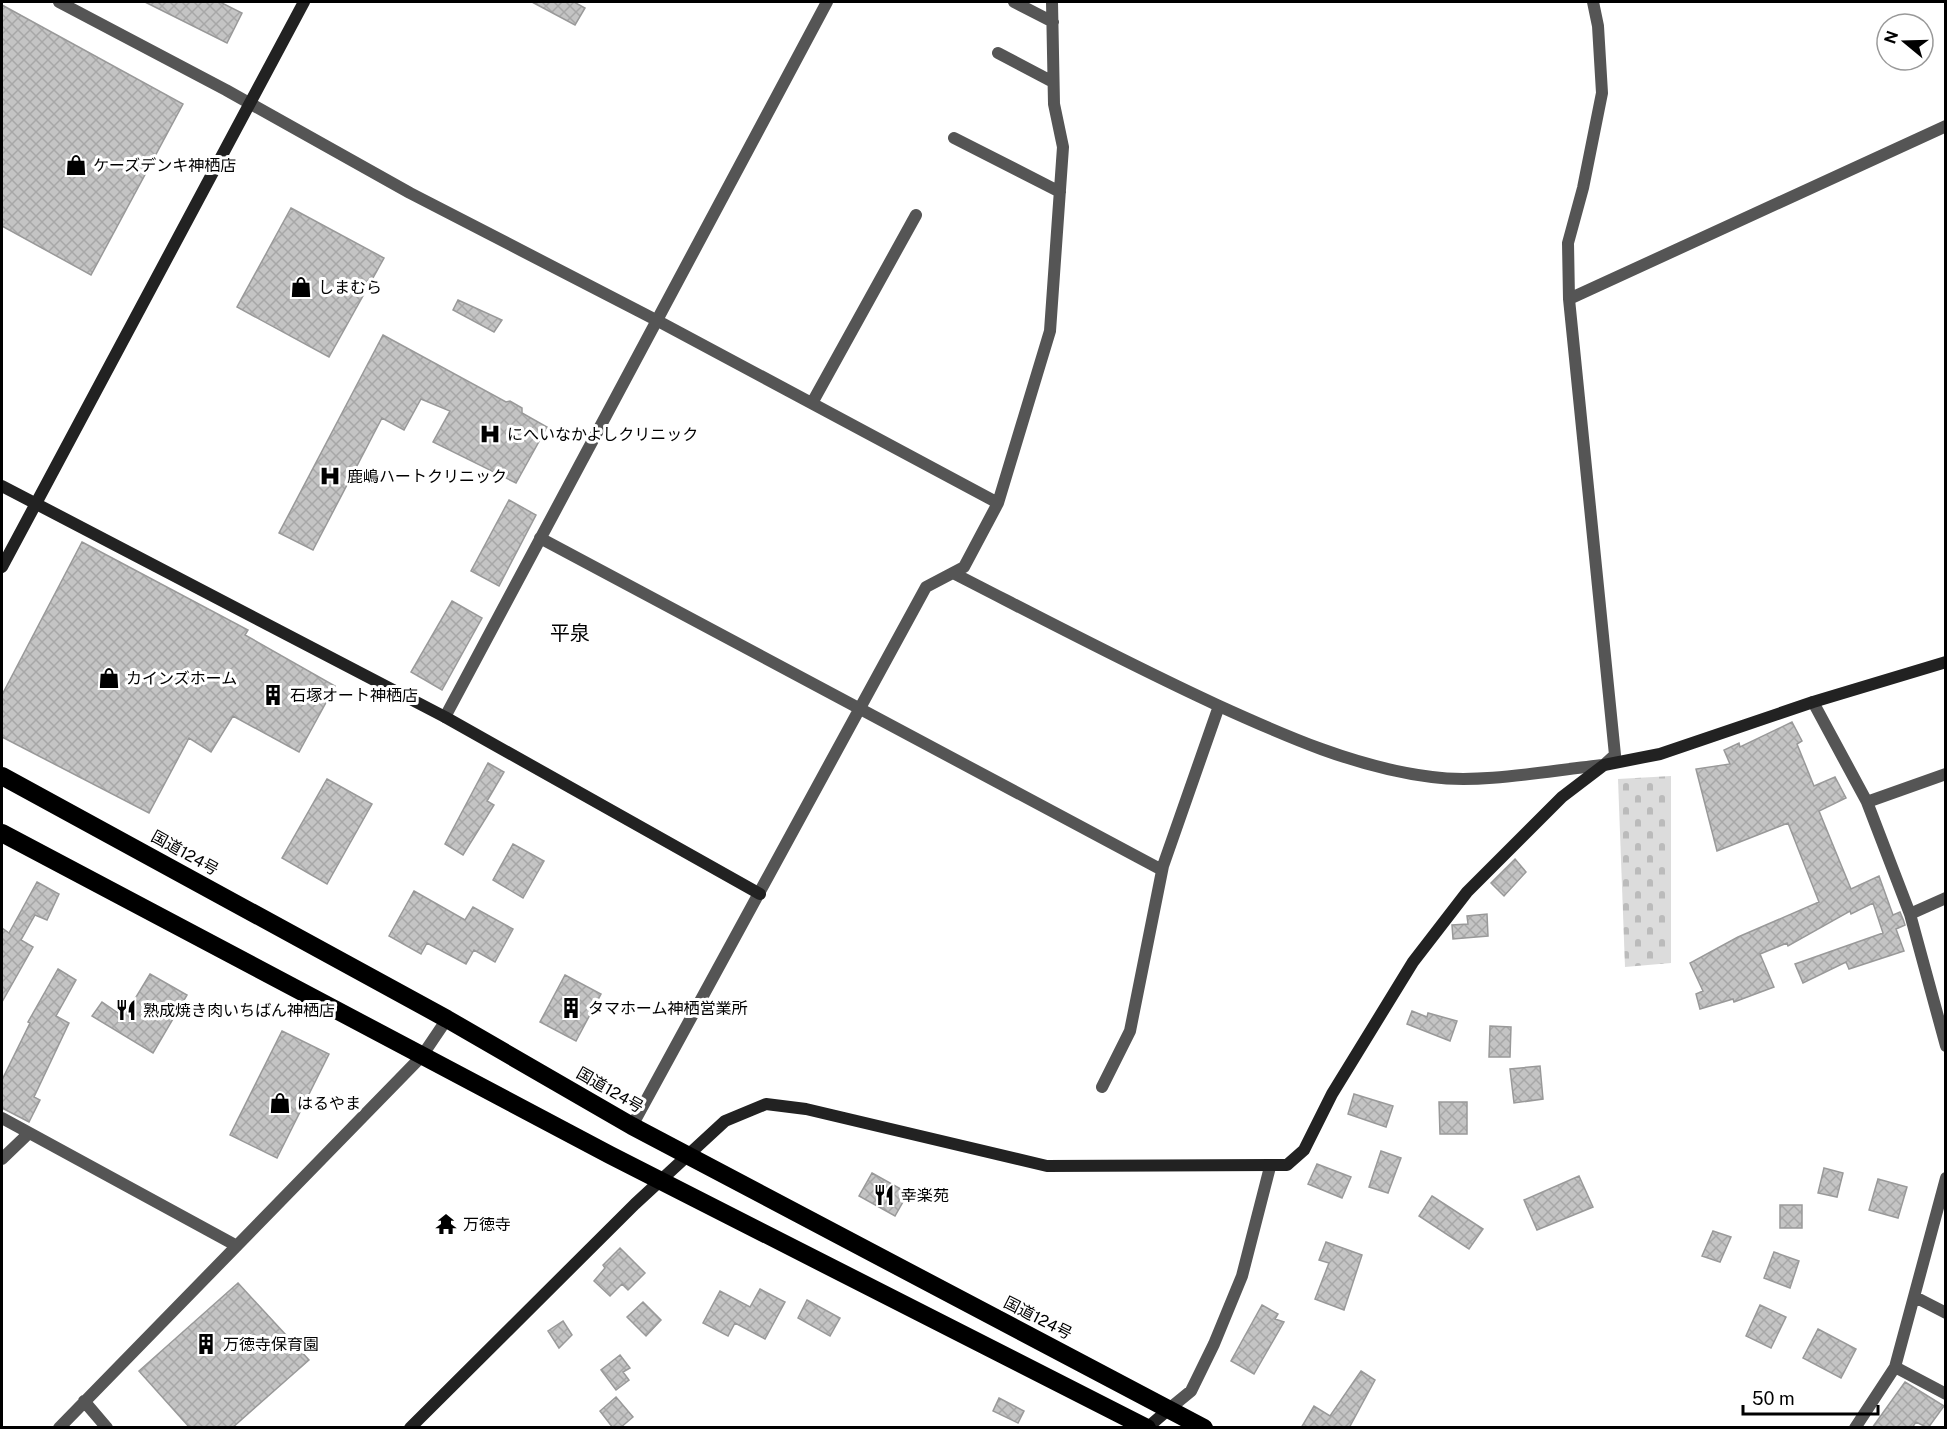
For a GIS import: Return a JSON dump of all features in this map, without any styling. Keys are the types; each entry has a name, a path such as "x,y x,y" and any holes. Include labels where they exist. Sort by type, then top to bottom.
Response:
{"highway":[{"name":"国道124号","path":"2,776 447,1019 632,1125 1204,1428"},
{"path":"2,833 422,1056 1147,1428"}],"street":[{"path":"60,2 410,193 658,321 998,503"},
{"path":"2,567 304,2"},
{"path":"445,717 827,2"},
{"path":"1014,2 1053,22"},
{"path":"632,1125 926,587 964,567 998,503 1050,331 1063,147 1054,104 1052,2"},
{"path":"410,1428 635,1204 725,1121 766,1104 806,1108 1047,1166 1270,1167 1287,1165 1304,1150 1332,1094 1373,1024 1413,962 1467,892 1546,811 1615,755 1569,299 1568,243 1583,188 1602,93 1598,26 1593,2"},
{"path":"998,53 1053,82"},
{"path":"1569,299 1946,126"},
{"path":"954,138 1060,192"},
{"path":"812,403 916,215"},
{"path":"2,486 445,717 760,894"},
{"path":"540,538 1162,870"},
{"path":"953,573 1143,670 1269,728 1381,769 1434,778 1467,779 1604,765 1660,754 1813,702 1946,662"},
{"path":"1813,702 1867,802 1910,914 1945,1044"},
{"path":"1102,1087 1130,1030 1162,870 1220,706"},
{"path":"1867,802 1946,774"},
{"path":"1910,914 1946,898"},
{"path":"58,1428 422,1056 447,1019"},
{"path":"2,1118 237,1246"},
{"path":"2,1160 29,1133"},
{"path":"1147,1428 1191,1390 1214,1344 1242,1276 1270,1167"},
{"path":"1855,1428 1895,1366 1946,1178"},
{"path":"1915,1297 1946,1313"},
{"path":"1895,1366 1946,1394"},
{"path":"84,1401 107,1428"}],"green space":[{"path":"1671,776 1671,963 1625,967 1618,779"}],"building":[{"path":"145,2 220,2 242,13 227,43"},
{"path":"532,2 574,2 585,8 575,25"},
{"name":"ケーズデンキ神栖店","path":"2,5 183,104 91,275 2,226"},
{"path":"291,208 384,258 329,357 237,307"},
{"path":"458,300 502,320 494,332 453,310"},
{"path":"383,335 506,402 510,401 522,408 522,413 547,427 516,483 433,442 450,411 421,399 404,430 382,418 313,550 279,533"},
{"path":"509,500 536,515 499,586 471,571"},
{"path":"82,542 248,630 245,635 335,686 299,752 233,716 211,752 189,738 149,813 2,737 2,695"},
{"path":"452,601 482,618 442,690 411,672"},
{"path":"1792,722 1802,741 1797,744 1814,786 1835,777 1846,798 1819,811 1851,889 1879,876 1893,915 1900,912 1905,925 1896,929 1904,951 1849,969 1846,962 1803,983 1795,964 1883,933 1873,903 1851,914 1850,911 1788,946 1787,943 1760,954 1774,987 1734,1002 1733,999 1700,1009 1696,994 1703,991 1690,963 1738,937 1819,902 1788,823 1717,851 1696,769 1730,764 1724,750 1739,743 1740,747"},
{"path":"488,763 504,772 487,801 494,805 463,855 445,844"},
{"path":"327,779 372,804 327,884 282,858"},
{"path":"513,844 544,861 523,898 493,880"},
{"path":"1515,859 1526,872 1504,896 1491,883"},
{"path":"37,882 59,894 47,920 35,915 21,940 33,947 2,1002 2,928 9,933"},
{"path":"414,891 465,920 473,907 513,929 495,962 474,950 466,964 427,943 421,954 389,936"},
{"path":"1487,914 1488,936 1453,939 1452,925 1468,924 1467,916"},
{"path":"58,969 76,980 56,1016 69,1023 34,1097 40,1100 29,1122 2,1108 2,1080 30,1023 28,1022"},
{"path":"150,974 187,995 153,1053 92,1016 102,1002 124,1017"},
{"name":"タマホーム神栖営業所","path":"565,975 601,994 576,1041 540,1022"},
{"path":"1412,1011 1427,1017 1428,1013 1457,1021 1450,1041 1407,1024"},
{"path":"1490,1026 1511,1027 1510,1057 1489,1057"},
{"path":"282,1031 329,1054 277,1158 230,1135"},
{"path":"1540,1066 1543,1099 1514,1103 1510,1069"},
{"path":"1354,1094 1393,1106 1386,1127 1348,1114"},
{"path":"1439,1102 1467,1102 1467,1134 1440,1134"},
{"path":"1381,1151 1401,1158 1388,1193 1369,1187"},
{"path":"1317,1164 1351,1177 1342,1198 1308,1184"},
{"path":"1824,1168 1843,1173 1837,1197 1818,1193"},
{"name":"幸楽苑","path":"872,1173 908,1193 895,1216 859,1196"},
{"path":"1579,1176 1593,1207 1537,1230 1524,1200"},
{"path":"1878,1179 1907,1187 1898,1218 1869,1210"},
{"path":"1432,1196 1483,1229 1469,1249 1419,1216"},
{"path":"1780,1205 1802,1205 1802,1228 1780,1228"},
{"path":"1713,1231 1731,1237 1720,1262 1702,1256"},
{"path":"1326,1242 1362,1255 1344,1310 1315,1299 1329,1263 1319,1260"},
{"path":"620,1248 645,1273 628,1290 622,1284 610,1296 594,1281 605,1268 603,1265"},
{"path":"1774,1252 1799,1261 1790,1288 1764,1278"},
{"name":"万徳寺保育園","path":"238,1283 309,1360 232,1428 190,1428 139,1371"},
{"path":"760,1289 785,1302 765,1339 735,1323 728,1336 703,1323 720,1291 750,1307"},
{"path":"807,1300 840,1318 830,1336 798,1318"},
{"path":"643,1302 661,1320 646,1336 627,1317"},
{"path":"1262,1305 1278,1314 1275,1319 1284,1322 1254,1374 1231,1361"},
{"path":"1760,1305 1786,1317 1771,1348 1746,1336"},
{"path":"563,1321 572,1335 559,1348 548,1331"},
{"path":"1818,1329 1856,1349 1841,1378 1803,1358"},
{"path":"620,1355 630,1368 623,1372 629,1380 616,1390 601,1370"},
{"path":"1361,1371 1375,1380 1349,1428 1301,1428 1314,1406 1330,1416"},
{"path":"1905,1382 1944,1406 1928,1428 1916,1422 1912,1428 1872,1428"},
{"path":"616,1397 633,1417 620,1428 613,1428 600,1411"},
{"path":"999,1398 1024,1411 1018,1423 993,1411"}],"place":[{"name":"ケーズデンキ神栖店","path":"76,165"},
{"name":"しまむら","path":"301,287"},
{"name":"にへいなかよしクリニック","path":"490,434"},
{"name":"鹿嶋ハートクリニック","path":"330,476"},
{"name":"カインズホーム","path":"109,678"},
{"name":"石塚オート神栖店","path":"273,695"},
{"name":"タマホーム神栖営業所","path":"571,1008"},
{"name":"熟成焼き肉いちばん神栖店","path":"126,1010"},
{"name":"はるやま","path":"280,1103"},
{"name":"幸楽苑","path":"884,1195"},
{"name":"万徳寺","path":"446,1224"},
{"name":"万徳寺保育園","path":"206,1344"}],"district":[{"name":"平泉","path":"570,633"}]}
